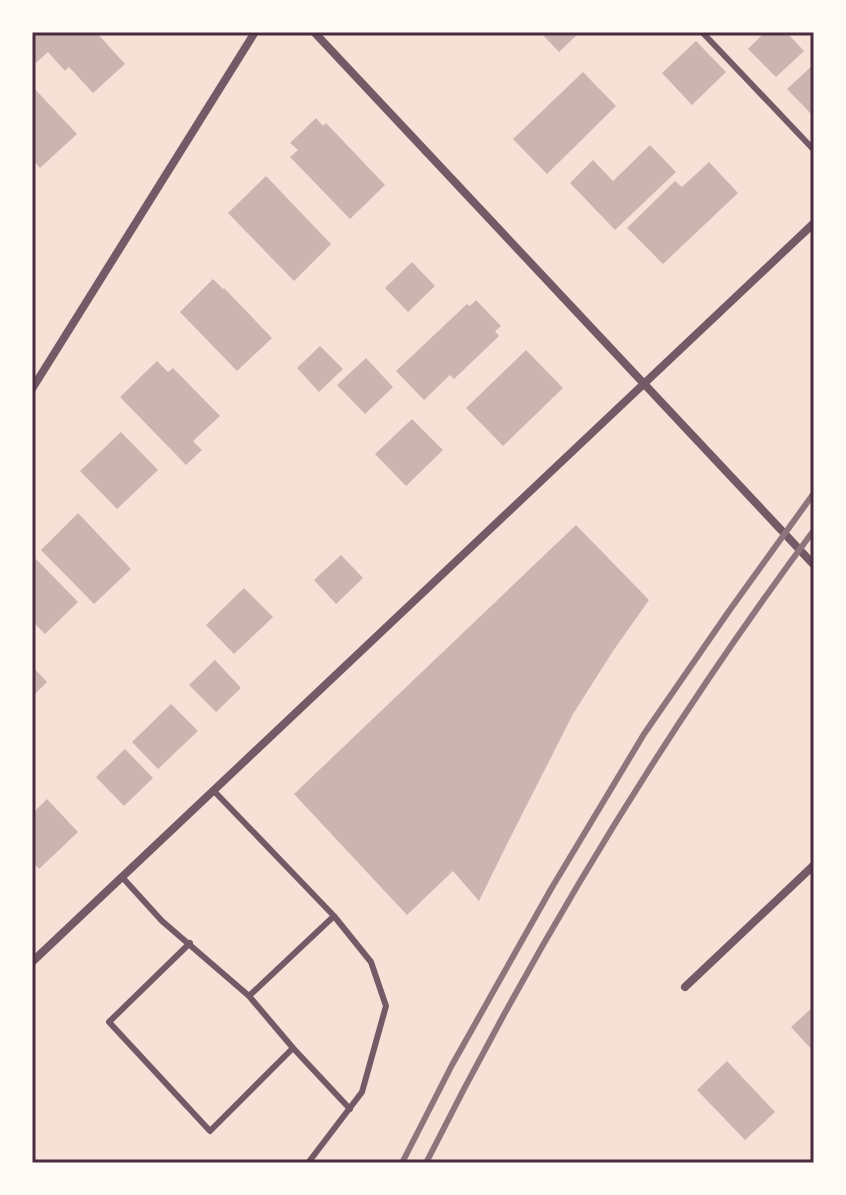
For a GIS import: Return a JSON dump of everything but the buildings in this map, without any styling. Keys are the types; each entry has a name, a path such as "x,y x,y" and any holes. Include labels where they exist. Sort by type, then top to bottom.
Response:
{"street":[{"path":"32,389 255,32"},
{"path":"314,32 814,565"},
{"path":"32,962 814,223"},
{"path":"685,987 814,865"}],"lane":[{"path":"702,32 814,150"},
{"path":"213,790 334,916 371,962 386,1006 362,1092 308,1163"},
{"path":"122,877 162,921 249,996 350,1109"},
{"path":"249,996 334,916"},
{"path":"190,943 109,1022 210,1131 293,1048"}],"railway":[{"path":"402,1163 452,1065 551,889 644,734 814,493"},
{"path":"426,1163 513,999 606,838 655,759 759,605 814,530"}]}
